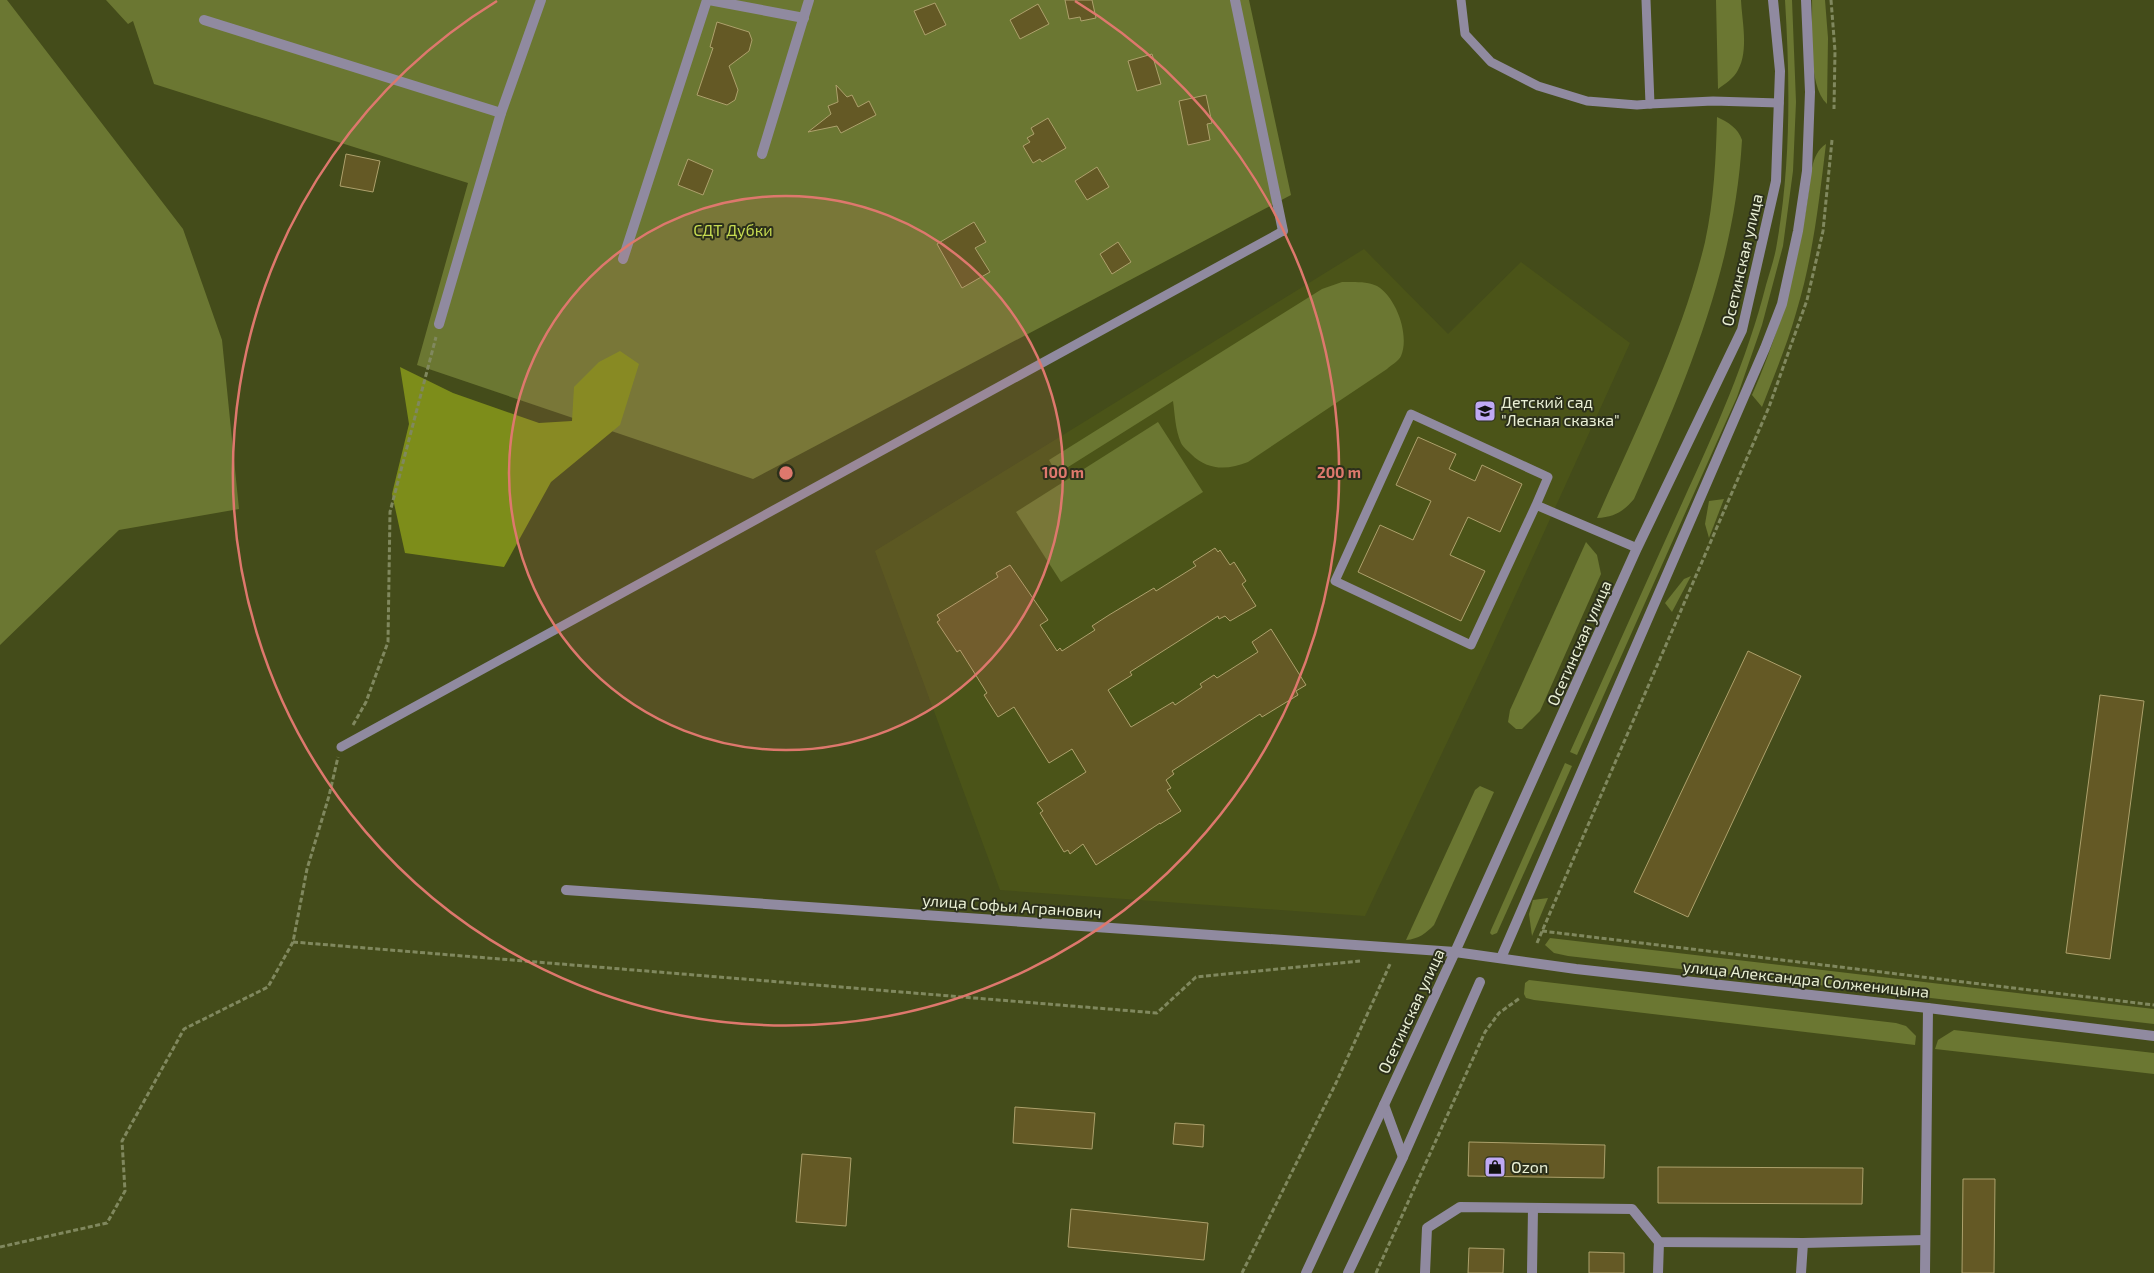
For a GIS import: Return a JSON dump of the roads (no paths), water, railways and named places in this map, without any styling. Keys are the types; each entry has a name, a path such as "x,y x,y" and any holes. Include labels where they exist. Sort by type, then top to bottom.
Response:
{"street":[{"path":"439,324 501,114 541,0"},
{"path":"623,259 708,0 804,18"},
{"path":"762,154 809,0"},
{"path":"1235,0 1282,231"},
{"name":"Осетинская улица","path":"1306,1273 1455,952 1637,548 1742,330 1776,181 1780,71 1773,0"},
{"path":"1501,958 1765,348 1782,304 1798,230 1807,171 1810,92 1806,0"},
{"path":"204,20 501,114"},
{"name":"улица Софьи Агранович","path":"566,890 1455,952"},
{"name":"улица Александра Солженицына","path":"1455,952 2154,1036"},
{"path":"1348,1273 1403,1157 1480,982"},
{"path":"1925,1273 1928,1008"},
{"path":"1384,1105 1403,1157"},
{"path":"1424,1273 1427,1228 1460,1207 1632,1209 1659,1242 1658,1273"},
{"path":"1532,1273 1534,1208"},
{"path":"1659,1242 1803,1243 1926,1240"},
{"path":"1801,1273 1803,1243"}],"lane":[{"path":"1461,0 1465,34 1491,62 1538,86 1587,101 1637,106 1713,101 1779,103"},
{"path":"1646,0 1650,104"},
{"path":"341,747 1282,231"},
{"path":"1411,414 1548,477 1536,505 1471,645 1335,581 1411,414"},
{"path":"1536,505 1637,548"}],"place":[{"name":"Детский сад \"Лесная сказка\"","path":"1485,411"},
{"name":"Ozon","path":"1495,1167"}],"park label":[{"name":"СДТ Дубки","path":"733,230"}]}
